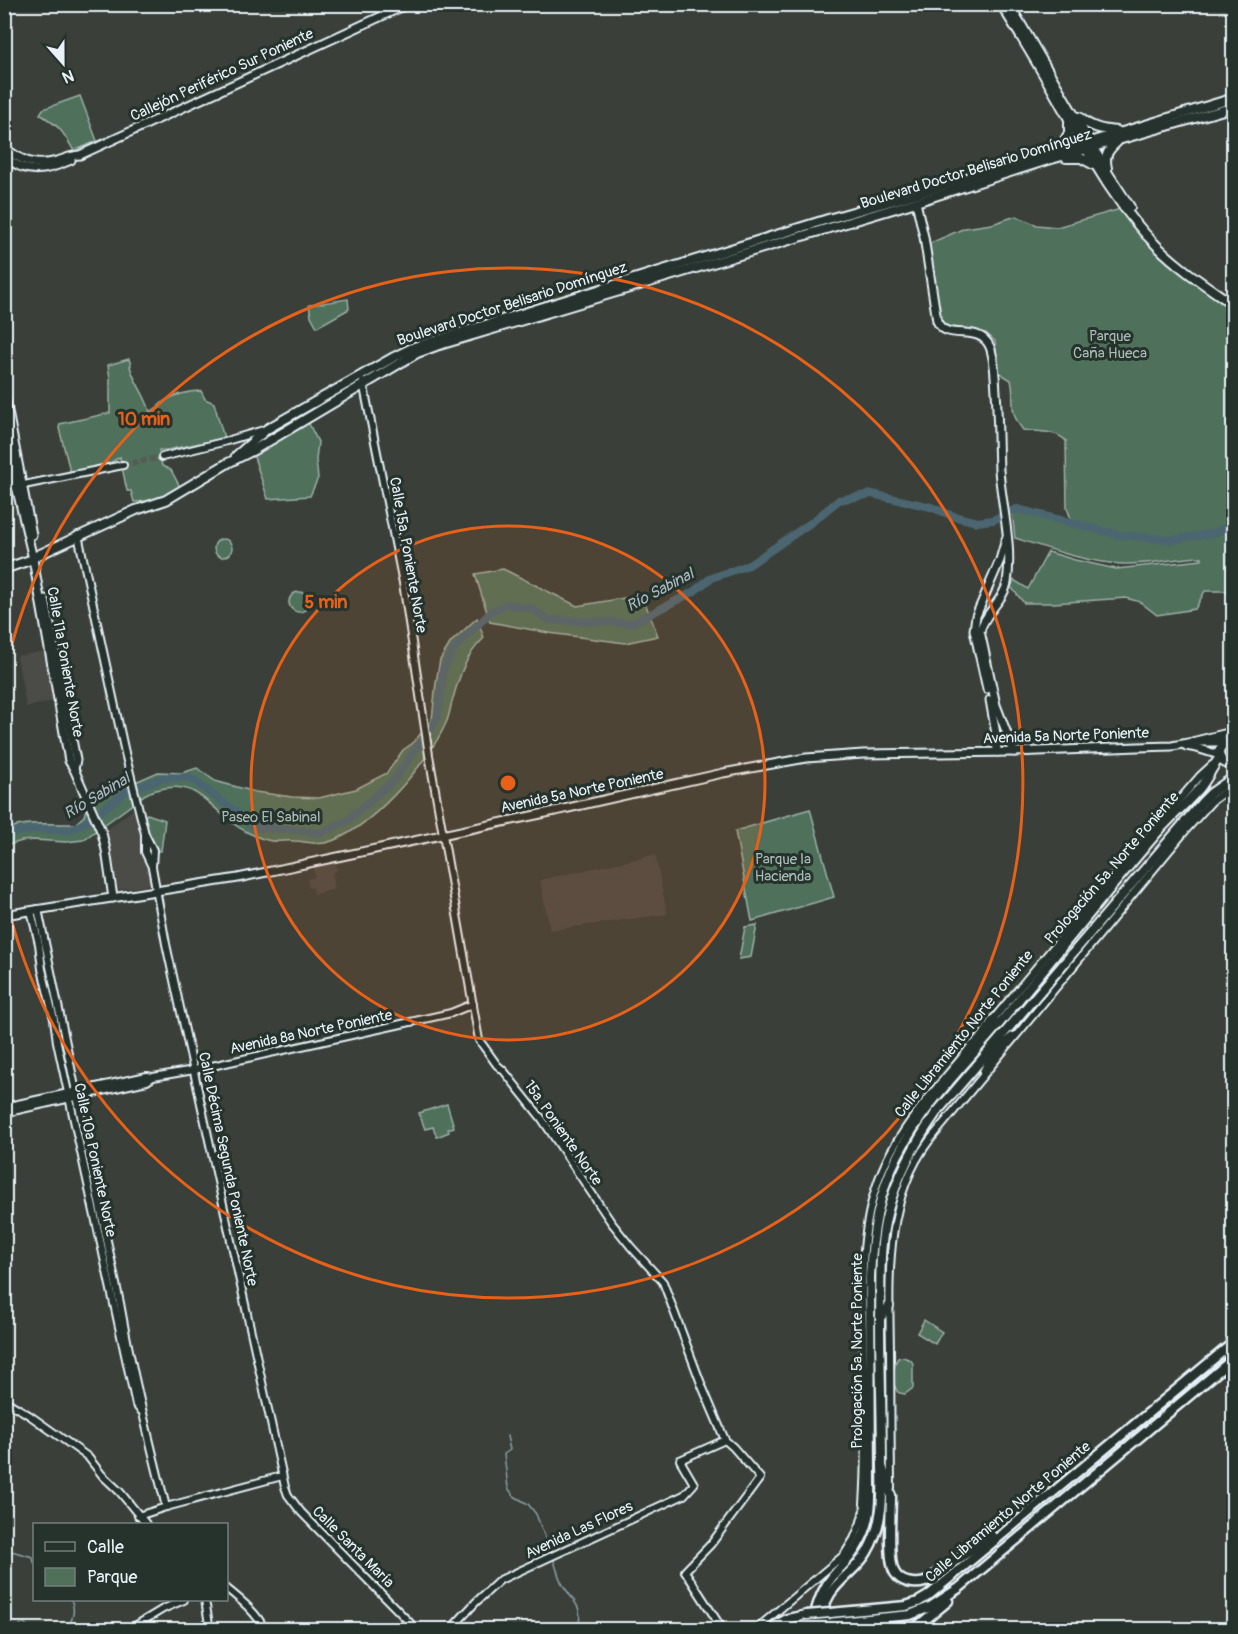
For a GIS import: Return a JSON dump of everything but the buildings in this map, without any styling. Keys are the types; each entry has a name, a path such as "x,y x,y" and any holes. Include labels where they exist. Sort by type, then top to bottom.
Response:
{"highway":[{"name":"Calle Libramiento Norte Poniente","path":"768,1629 787,1619 807,1615 894,1608 918,1602 938,1588 1233,1342"},
{"name":"Calle Libramiento Norte Poniente","path":"791,1629 910,1615 930,1607 959,1588 1233,1358"},
{"path":"818,1629 831,1592 867,1553 874,1537 882,1508 882,1466"},
{"path":"807,1627 821,1593 851,1555 865,1530 872,1507 871,1487"},
{"path":"891,1496 892,1567 898,1577 911,1583 918,1584 933,1578 1021,1518"},
{"path":"914,1629 952,1597 959,1588"},
{"path":"831,1623 854,1629"}],"main road":[{"name":"Callejón Periférico Sur Poniente","path":"4,156 32,170 57,167 77,158 77,155 408,4"},
{"path":"1001,4 1015,21 1070,114 1100,172 1118,199 1157,246 1204,284 1233,303"},
{"path":"1010,4 1015,21"},
{"name":"Boulevard Doctor Belisario Domínguez","path":"228,463 417,353 436,346 915,202 1233,98"},
{"name":"Boulevard Doctor Belisario Domínguez","path":"1124,135 1233,107"},
{"path":"1070,114 1089,125 1124,135 1108,152 1106,162 1109,175"},
{"path":"1059,150 1069,133 1070,114"},
{"path":"1088,146 1128,203 1160,243 1233,303"},
{"name":"Boulevard Doctor Belisario Domínguez","path":"228,463 267,429 414,347 1059,150 1088,146"},
{"path":"4,147 13,155 33,164 55,162 77,155"},
{"path":"1055,158 1081,158 1100,172"},
{"path":"915,202 924,237 939,327 950,332 975,333 985,338 990,347 996,380 1000,471 1009,556 1006,586 982,621 980,631 996,705 1014,752"},
{"path":"4,391 19,485"},
{"path":"4,422 19,485"},
{"path":"4,569 34,558 78,535 136,510 166,500 228,463"},
{"name":"Calle 11a Poniente Norte","path":"19,485 76,760 74,769"},
{"path":"997,753 994,720 974,630 976,616 999,560 1006,536"},
{"name":"Calle 11a Poniente Norte","path":"40,583 69,761 99,826 106,850 113,898"},
{"path":"1194,742 1233,732"},
{"name":"Avenida 5a Norte Poniente","path":"1172,746 1194,742 1232,742"},
{"name":"Prologación 5a. Norte Poniente","path":"862,1522 871,1487 871,1245 877,1210 898,1155 912,1130 972,1051 1162,828 1200,788 1218,759 1221,746 1232,742"},
{"name":"Avenida 5a Norte Poniente","path":"4,915 238,878 768,764 820,757 1172,746 1197,748 1218,759"},
{"path":"1218,759 1232,765"},
{"path":"891,1496 882,1466 880,1276 887,1212 906,1161 936,1113 1159,850 1211,793 1233,777"},
{"path":"1162,828 1174,806"},
{"path":"1159,850 1186,830"},
{"path":"972,1051 996,1022"},
{"path":"984,1072 1001,1037"},
{"path":"980,1062 1013,1037"},
{"path":"880,1318 889,1306"},
{"path":"870,1402 882,1402"}],"street":[{"name":"Calle 15a. Poniente Norte","path":"363,374 362,385 403,583 426,730"},
{"path":"162,457 267,429"},
{"path":"4,489 123,465"},
{"name":"Calle Décima Segunda Poniente Norte","path":"78,535 125,753 145,834 153,850 152,867 156,891 282,1476"},
{"name":"15a. Poniente Norte","path":"426,730 479,1040 496,1065 504,1071 542,1119 610,1222 663,1282 725,1440 760,1478 711,1544 685,1571 723,1629"},
{"name":"Calle Libramiento Norte Poniente","path":"996,1022 1050,950 1200,776 1218,759"},
{"path":"891,1496 890,1250 899,1205 909,1174 922,1149 1013,1037 1186,830 1212,801 1233,785"},
{"name":"Calle 10a Poniente Norte","path":"34,910 131,1385 136,1405 142,1412 147,1425 166,1507"},
{"name":"Avenida 8a Norte Poniente","path":"4,1107 147,1081 153,1077 451,1013 473,1004"},
{"name":"Calle Libramiento Norte Poniente","path":"862,1522 865,1464 862,1276 864,1242 870,1206 880,1175 908,1123 924,1102 972,1051"},
{"name":"Avenida 8a Norte Poniente","path":"4,1113 73,1095"},
{"path":"4,1400 88,1457 145,1523"},
{"name":"Avenida Las Flores","path":"450,1629 500,1580 684,1495 694,1484 681,1460 725,1440"},
{"path":"138,1516 282,1476"},
{"name":"Calle Santa María","path":"282,1476 288,1495 301,1512 417,1629"},
{"path":"755,1629 844,1555 862,1522"},
{"path":"228,1590 252,1612 265,1629"},
{"path":"128,1629 180,1601"},
{"path":"204,1601 210,1629"}],"shaded area":[{"path":"46,651 55,701 26,707 17,656"},
{"path":"134,809 142,844 142,855 151,885 116,890 106,830"},
{"path":"655,855 667,914 550,930 540,880"},
{"path":"335,863 337,871 332,873 335,889 314,894 313,887 309,888 307,879 315,877 313,867"}],"green space":[{"path":"80,96 97,141 74,151 60,130 40,114 43,109"},
{"name":"Parque Caña Hueca","path":"1124,208 1154,248 1233,309 1233,591 1205,591 1195,609 1157,615 1140,602 1126,598 1024,603 1011,587 1014,580 1028,589 1048,552 1116,569 1202,560 1202,557 1133,564 1110,563 1074,556 1015,538 1012,511 1017,509 1073,524 1067,508 1066,441 1052,433 1023,430 1018,423 1013,411 1011,380 998,372 995,341 986,333 944,330 939,321 926,245 965,228 992,224 1016,216 1037,225 1057,227"},
{"path":"348,299 349,309 317,327 311,316 309,305"},
{"path":"129,359 132,372 150,412 166,400 201,391 205,399 214,403 224,438 159,450 162,466 171,470 180,487 161,498 134,502 131,491 127,491 120,457 108,464 70,471 59,428 60,424 110,413 108,365"},
{"path":"306,418 318,442 316,460 318,478 310,496 268,499 252,451"},
{"path":"223,539 230,541 232,548 230,555 223,557 216,555 214,548 216,541"},
{"path":"503,569 577,606 642,595 658,636 625,643 549,633 490,622 475,574"},
{"path":"295,592 303,592 309,598 309,606 303,612 295,612 289,606 289,598"},
{"name":"Paseo El Sabinal","path":"477,618 484,638 472,652 464,667 447,721 438,739 395,794 360,826 342,837 325,843 267,840 235,825 198,794 180,787 169,787 143,795 83,840 66,842 34,840 5,846 5,830 31,824 75,824 84,816 88,803 158,772 182,773 197,768 215,781 255,792 292,797 319,798 356,789 387,773 403,750 413,743 432,720 440,660 451,642"},
{"name":"Parque la Hacienda","path":"810,809 834,897 752,921 735,831"},
{"path":"147,814 165,820 161,851 155,851 146,834 144,818"},
{"path":"757,925 751,957 739,959 745,927"},
{"path":"447,1104 454,1127 437,1137 433,1127 425,1129 419,1113"},
{"path":"924,1320 942,1332 935,1344 917,1333"},
{"path":"898,1358 911,1360 913,1364 913,1388 905,1394 897,1391 894,1378"}],"waterway":[{"name":"Río Sabinal","path":"4,834 37,829 70,830 88,821 125,792 162,778 189,777 257,828 320,833 348,820 394,780 428,735 437,718 443,669 456,646 492,611 506,604 532,609 549,620 633,623 693,592 711,578 749,565 812,522 839,500 872,494 931,507 977,522 993,520 1017,509 1119,535 1173,540 1214,533 1234,524"},
{"path":"507,1436 510,1450 504,1454 508,1488 514,1496 528,1504 536,1514 551,1553"},
{"path":"4,1549 33,1557"},
{"path":"553,1557 561,1582 579,1610 577,1630"},
{"path":"66,1630 73,1615 71,1601"},
{"path":"16,1630 24,1623 32,1630"}],"tunnel":[{"path":"123,465 162,457"}]}
